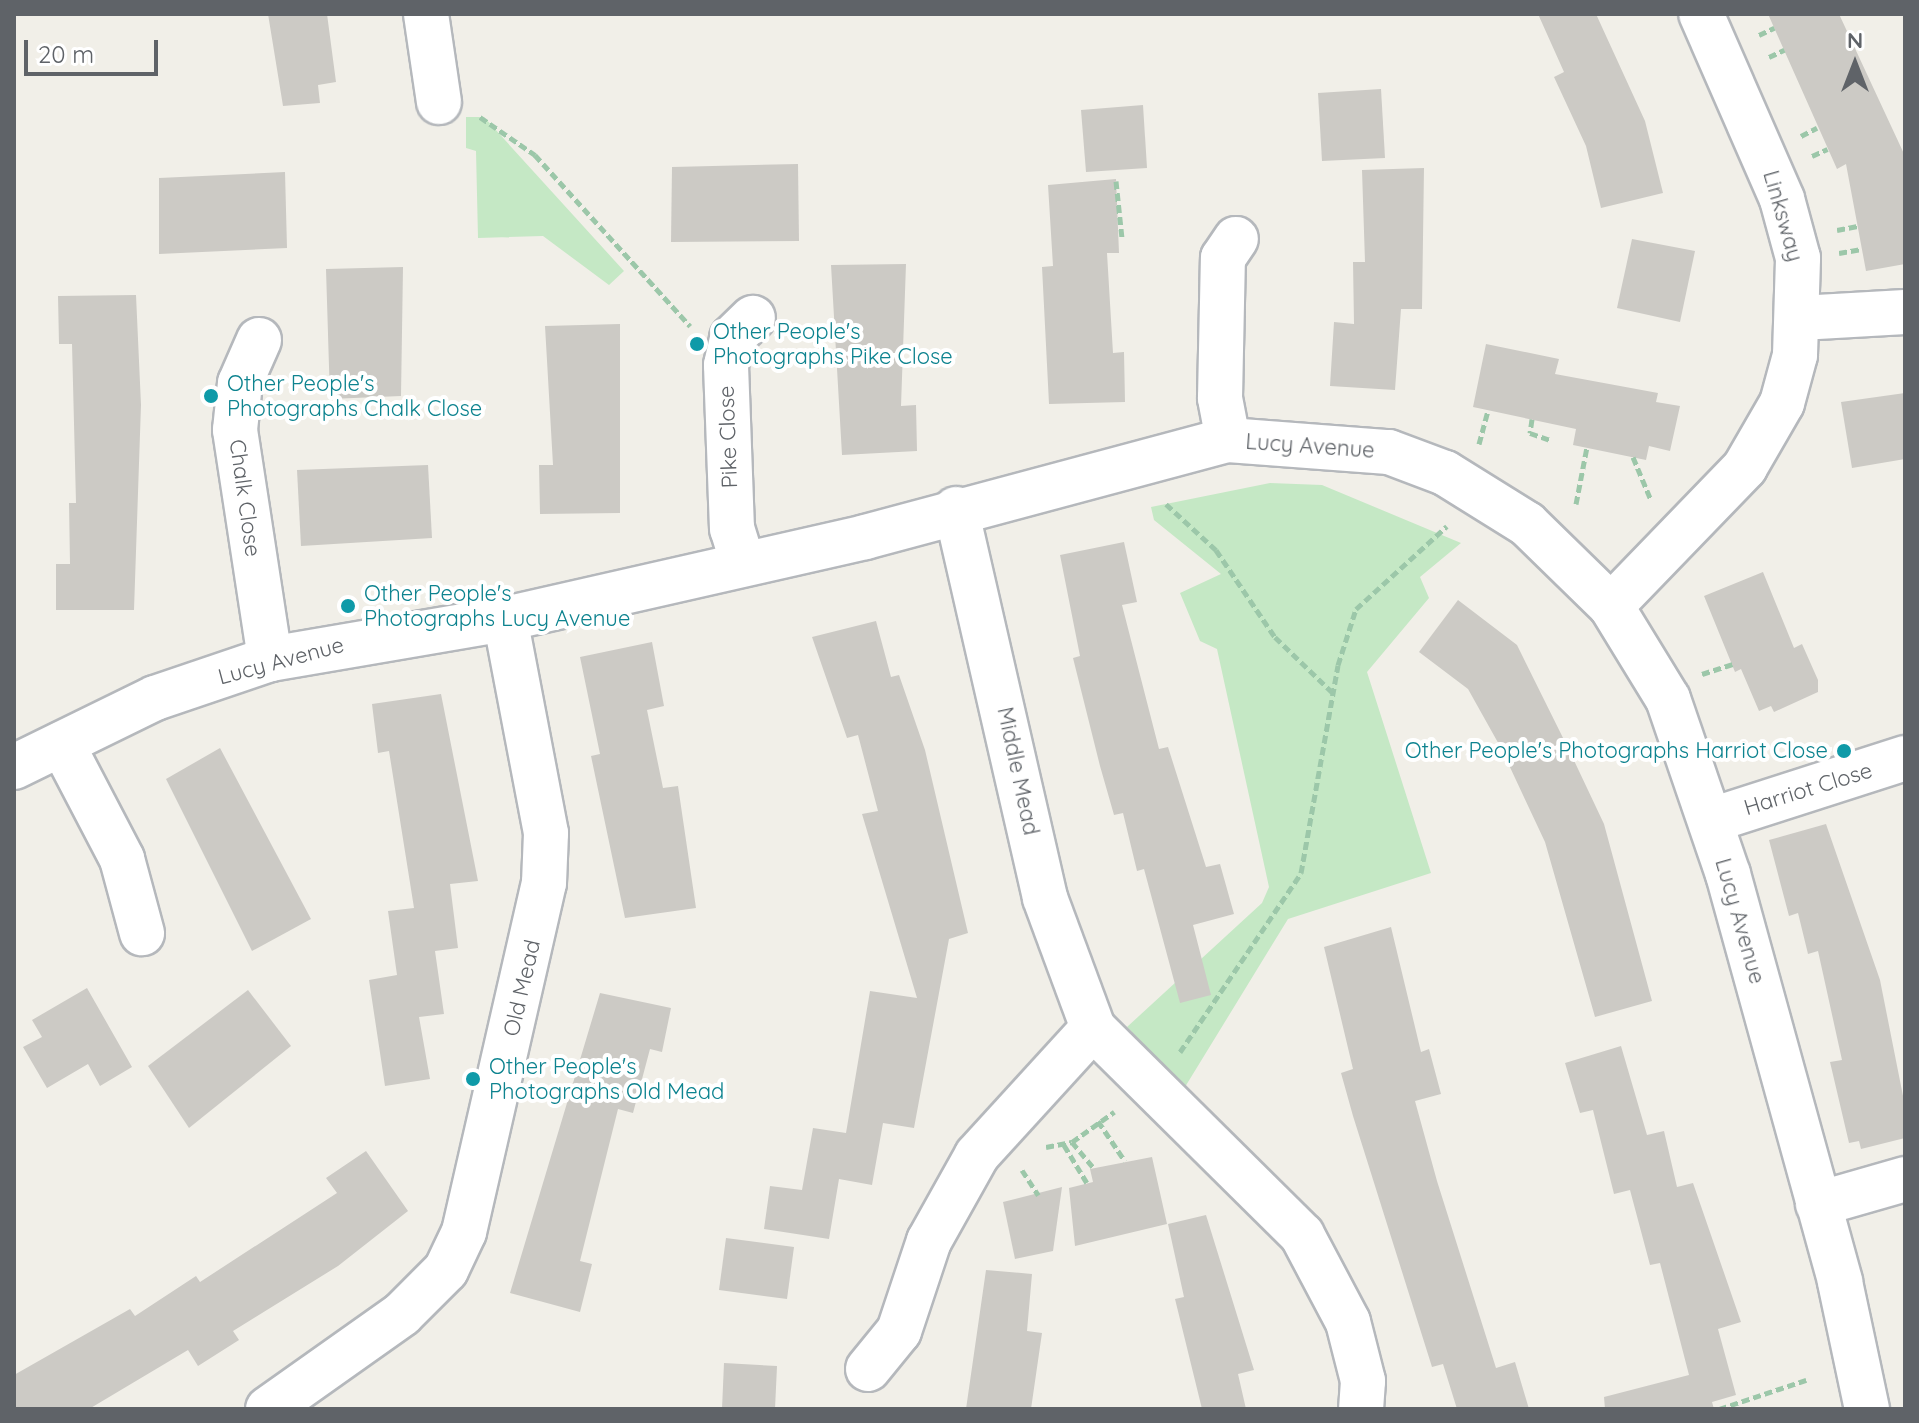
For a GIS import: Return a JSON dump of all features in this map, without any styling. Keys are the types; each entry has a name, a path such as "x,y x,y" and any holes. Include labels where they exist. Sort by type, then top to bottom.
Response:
{"street":[{"path":"426,14 455,106"},
{"name":"Linksway","path":"1611,606 1695,526 1766,436 1782,403 1800,318 1798,258 1782,199 1701,14"},
{"path":"1228,440 1220,398 1223,258 1236,239"},
{"path":"1800,318 1905,312"},
{"name":"Pike Close","path":"743,564 732,529 726,365 732,338 753,318"},
{"name":"Chalk Close","path":"259,340 240,383 235,430 270,659"},
{"name":"Lucy Avenue","path":"14,767 155,698 270,659 505,619 743,564 1228,440 1389,452 1445,473 1527,524 1611,606 1642,647 1684,730 1712,820 1818,1204 1867,1409"},
{"name":"Middle Mead","path":"956,509 1045,898 1093,1028 1302,1235 1348,1322 1363,1381 1361,1409"},
{"name":"Old Mead","path":"268,1409 402,1314 446,1270 464,1232 544,883 546,833 505,619"},
{"path":"62,744 122,859 142,933"},
{"name":"Harriot Close","path":"1712,820 1905,758"},
{"path":"868,1369 899,1331 929,1241 977,1155 1093,1028"},
{"path":"1818,1204 1905,1179"}],"path":[{"path":"455,106 535,155 726,365"},
{"path":"1797,138 1817,128"},
{"path":"1807,158 1828,149"},
{"path":"1116,181 1122,238"},
{"path":"1829,231 1858,226"},
{"path":"1830,254 1862,249"},
{"path":"1478,448 1488,410"},
{"path":"1532,419 1530,433 1550,440"},
{"path":"1576,504 1587,447"},
{"path":"1633,457 1654,506"},
{"path":"1159,498 1216,550 1275,637 1333,694"},
{"path":"1176,1057 1301,873 1333,694 1356,609 1448,526"},
{"path":"1689,679 1732,664"},
{"path":"1038,1148 1072,1142 1098,1121 1125,1106"},
{"path":"1098,1121 1125,1161"},
{"path":"1072,1142 1094,1168"},
{"path":"1064,1145 1087,1183"},
{"path":"1719,1409 1806,1380"}],"green space":[{"path":"466,117 484,117 624,271 609,285 543,236 478,238 476,151 466,148"},
{"path":"1270,483 1322,485 1461,543 1420,577 1429,598 1367,672 1431,873 1288,919 1185,1087 1127,1027 1262,903 1269,887 1217,649 1200,641 1180,593 1221,574 1154,520 1151,507"}],"building":[{"path":"268,14 327,14 336,82 318,85 320,103 283,106"},
{"path":"1538,14 1596,14 1645,121 1663,193 1601,208 1586,146 1554,77 1564,72"},
{"path":"1768,14 1839,14 1905,156 1905,264 1866,271 1846,164 1837,169"},
{"path":"1381,89 1385,158 1322,161 1318,93"},
{"path":"1143,105 1147,168 1086,172 1081,110"},
{"path":"798,164 799,241 671,242 672,167"},
{"path":"1424,168 1422,309 1401,309 1395,390 1330,386 1334,322 1354,324 1353,262 1365,262 1362,170"},
{"path":"285,172 287,248 159,254 159,178"},
{"path":"1116,179 1119,253 1107,253 1113,353 1124,352 1125,402 1049,404 1042,267 1053,266 1048,185"},
{"path":"1632,239 1695,251 1680,322 1617,308"},
{"path":"906,264 901,406 916,405 917,451 842,455 831,265"},
{"path":"403,267 401,396 330,399 326,269"},
{"path":"136,295 141,405 134,610 56,610 56,564 70,564 69,503 76,503 72,344 59,344 58,296"},
{"path":"620,324 620,513 540,514 539,465 553,465 545,326"},
{"path":"1486,344 1559,359 1555,374 1658,393 1656,402 1680,406 1670,451 1649,446 1646,460 1573,445 1576,429 1473,407"},
{"path":"1905,393 1905,459 1852,468 1841,402"},
{"path":"428,465 432,538 301,546 297,470"},
{"path":"1124,542 1137,602 1122,605 1159,749 1168,747 1206,867 1220,864 1234,914 1193,925 1211,995 1180,1003 1144,869 1137,871 1123,813 1114,815 1100,766 1073,658 1080,656 1060,555"},
{"path":"1763,572 1794,648 1802,644 1818,680 1818,692 1774,712 1771,706 1759,711 1741,669 1735,672 1704,596"},
{"path":"1458,600 1517,645 1570,752 1604,824 1652,1001 1595,1017 1545,842 1501,748 1468,689 1419,652"},
{"path":"876,621 891,677 899,675 925,750 968,933 949,939 914,1128 883,1123 872,1185 839,1179 829,1239 764,1229 770,1186 802,1190 813,1128 846,1133 870,991 917,998 862,814 878,811 858,735 847,738 812,637"},
{"path":"652,642 664,706 647,710 663,788 678,786 696,908 625,918 591,756 600,754 580,657"},
{"path":"441,694 478,881 450,884 458,948 435,951 444,1014 419,1017 430,1079 385,1086 369,980 397,975 388,911 414,908 389,751 378,753 372,704"},
{"path":"220,748 311,919 252,951 166,779"},
{"path":"1826,824 1880,980 1905,1106 1905,1138 1861,1149 1859,1141 1849,1143 1830,1062 1842,1060 1818,951 1808,954 1798,913 1789,916 1769,840"},
{"path":"1391,927 1421,1052 1429,1049 1441,1094 1415,1101 1437,1181 1496,1368 1515,1362 1529,1409 1457,1409 1443,1364 1432,1367 1353,1116 1341,1073 1353,1069 1324,947"},
{"path":"87,988 132,1067 100,1086 88,1064 47,1088 23,1047 42,1037 32,1020"},
{"path":"248,990 291,1046 189,1128 148,1066"},
{"path":"600,993 671,1008 662,1052 650,1049 633,1113 618,1109 580,1261 592,1264 580,1312 510,1293"},
{"path":"1621,1046 1647,1135 1664,1131 1677,1187 1693,1183 1741,1322 1718,1329 1736,1395 1712,1402 1714,1409 1605,1409 1604,1397 1689,1375 1660,1263 1650,1265 1630,1190 1614,1194 1593,1110 1580,1113 1565,1063"},
{"path":"366,1151 408,1211 338,1266 233,1331 239,1340 198,1366 188,1350 89,1409 14,1409 14,1375 130,1309 135,1316 196,1276 200,1282 337,1193 326,1178"},
{"path":"1152,1157 1167,1224 1075,1246 1069,1188 1093,1182 1090,1169"},
{"path":"1062,1187 1053,1251 1015,1259 1003,1202"},
{"path":"1206,1215 1254,1370 1238,1374 1246,1409 1202,1409 1175,1299 1184,1297 1168,1224"},
{"path":"726,1238 794,1247 787,1299 719,1290"},
{"path":"986,1270 1032,1274 1027,1331 1042,1333 1031,1409 966,1409"},
{"path":"724,1363 777,1366 775,1409 722,1409"}],"place":[{"name":"Other People's Photographs Pike Close","path":"697,344"},
{"name":"Other People's Photographs Chalk Close","path":"211,396"},
{"name":"Other People's Photographs Lucy Avenue","path":"348,606"},
{"name":"Other People's Photographs Harriot Close","path":"1844,751"},
{"name":"Other People's Photographs Old Mead","path":"473,1079"}]}
